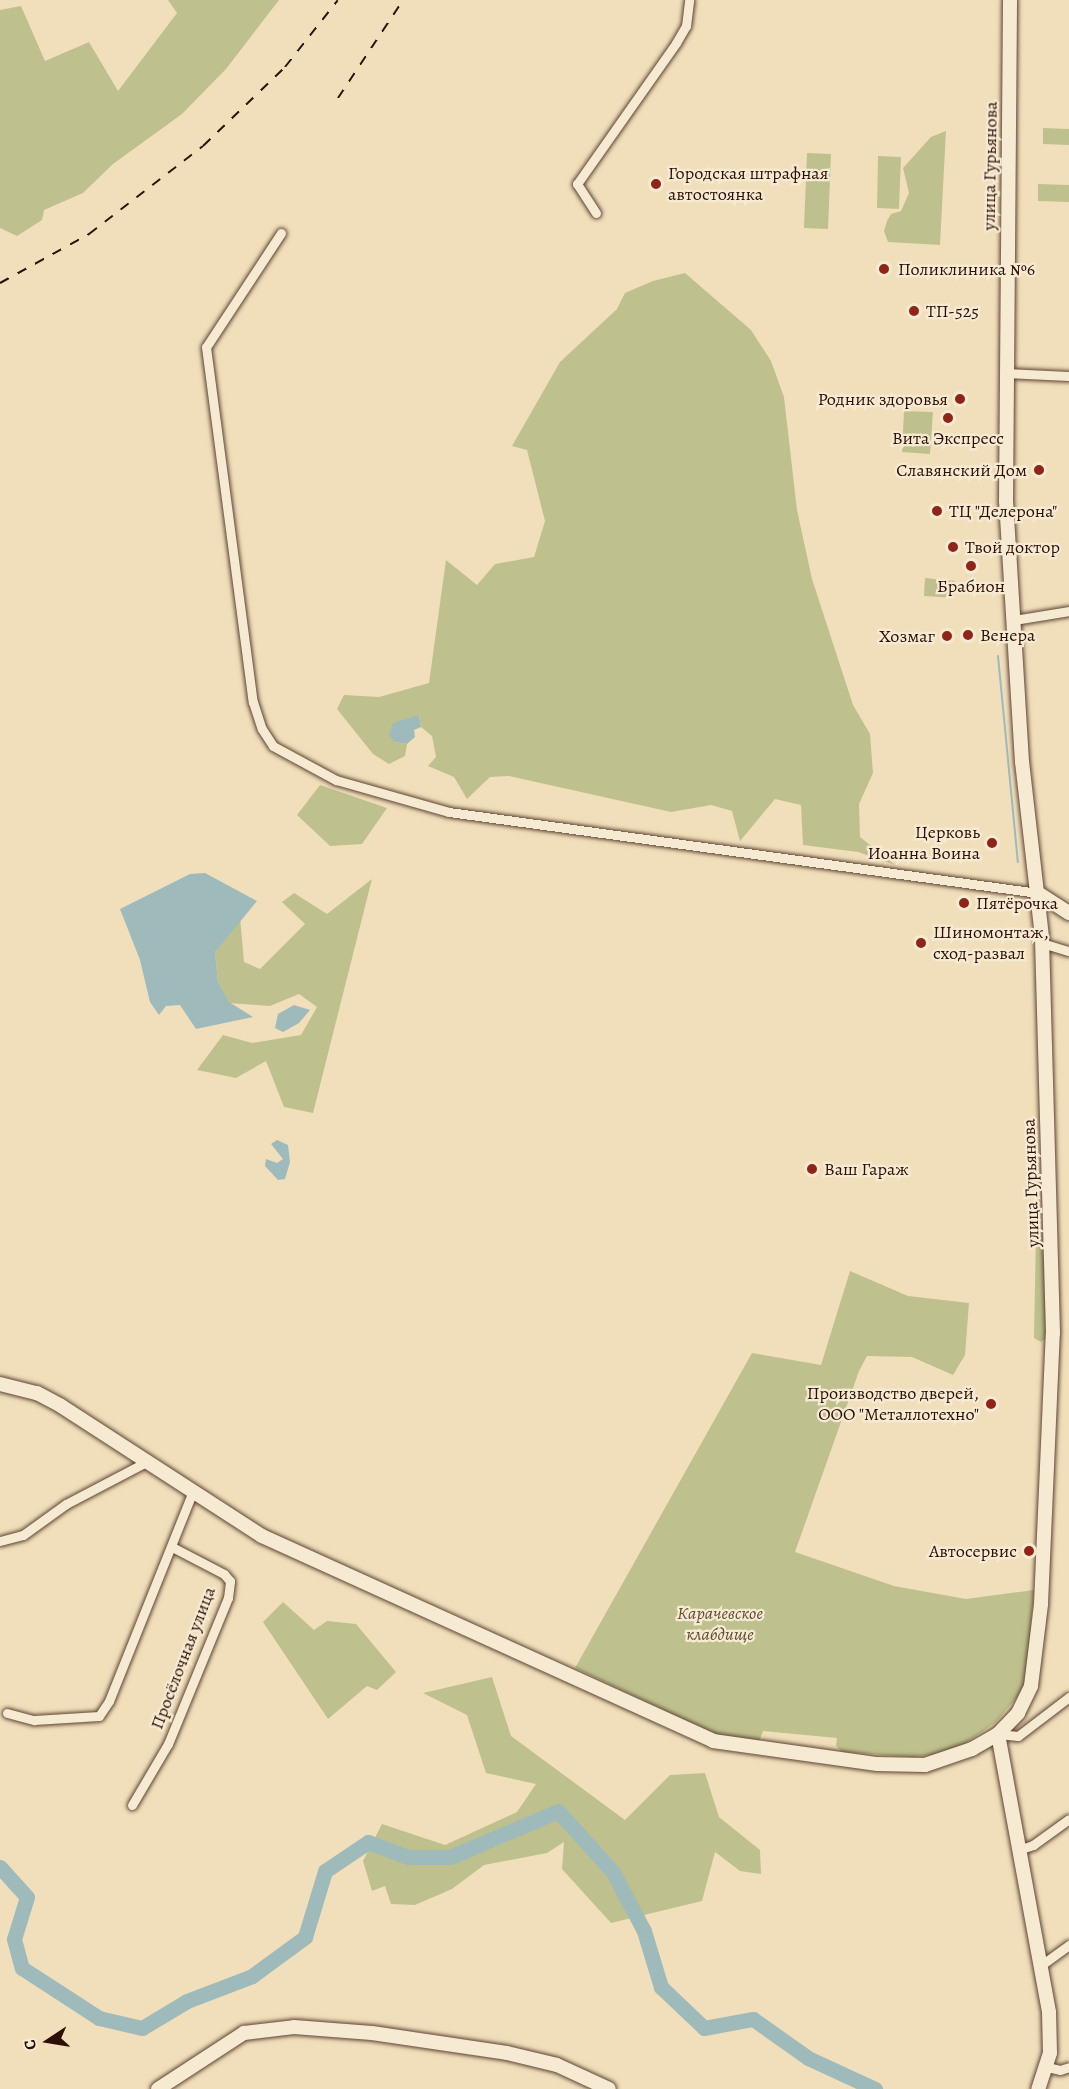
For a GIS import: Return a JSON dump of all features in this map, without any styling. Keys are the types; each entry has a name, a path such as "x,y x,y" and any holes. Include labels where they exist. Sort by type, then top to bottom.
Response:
{"street":[{"path":"596,213 577,184 686,27 689,0"},
{"name":"улица Гурьянова","path":"0,1384 37,1393 147,1462 192,1494 262,1536 713,1741 766,1751 909,1766 956,1757 998,1734 1018,1713 1031,1686 1041,1604 1053,1333 1042,943 1038,893 1029,847 1006,511 1005,373 1010,0"},
{"path":"281,233 206,347 253,702 262,729 273,746 336,780 449,812 1038,893 1069,913"},
{"path":"1005,373 1069,376"},
{"path":"1014,620 1069,611"},
{"path":"1042,943 1069,951"},
{"path":"0,1541 23,1535 66,1504 147,1462"},
{"path":"7,1713 34,1720 99,1716 109,1701 192,1494"},
{"name":"Просёлочная улица","path":"132,1805 168,1744 228,1598 230,1581 224,1574 172,1547"},
{"path":"1038,2089 1047,2067 1050,2035 1040,1966 998,1734 1018,1736 1069,1697"},
{"path":"1018,1850 1033,1845 1069,1819"},
{"path":"1040,1966 1069,1945"},
{"path":"158,2089 244,2033 294,2026 372,2033 507,2053 557,2065 609,2089"},
{"path":"1047,2067 1060,2070 1069,2067"}],"green space":[{"path":"168,0 279,0 226,69 182,114 113,164 83,193 44,210 42,220 17,236 0,228 0,10 21,6 45,61 89,42 118,91 177,13"},
{"path":"1043,128 1069,129 1069,145 1043,144"},
{"path":"946,131 940,245 888,242 884,231 887,221 891,214 901,211 909,193 903,168 931,137"},
{"path":"807,153 831,154 828,229 804,228"},
{"path":"878,156 901,157 899,209 877,208"},
{"path":"1038,184 1069,185 1069,202 1038,201"},
{"path":"685,273 751,330 771,361 784,397 797,510 812,579 853,705 870,734 873,773 859,804 860,837 895,865 858,852 803,845 801,805 775,799 740,841 732,811 711,805 671,812 509,776 490,777 467,799 454,777 428,766 436,757 432,736 421,727 419,715 394,742 407,744 405,756 389,764 373,754 337,709 344,695 379,697 429,683 446,560 477,585 495,564 534,557 545,521 527,450 512,446 560,362 617,309 625,293 653,281"},
{"path":"904,411 933,412 930,454 902,452"},
{"path":"925,578 955,581 954,598 924,596"},
{"path":"320,785 387,808 362,844 330,846 297,815"},
{"path":"372,879 313,1113 284,1107 266,1061 236,1078 197,1070 223,1035 252,1043 301,1035 317,1007 299,994 270,1006 229,1003 218,982 215,952 240,917 244,962 260,969 305,924 282,902 294,893 327,914"},
{"path":"1042,1227 1049,1336 1041,1342 1034,1338 1036,1231"},
{"name":"Карачевское клабдище","path":"850,1271 908,1296 969,1303 965,1355 953,1375 912,1357 867,1356 859,1371 795,1552 894,1586 966,1599 1034,1590 1026,1682 1018,1696 996,1722 961,1746 938,1754 913,1757 842,1752 836,1746 837,1738 763,1731 759,1742 721,1737 575,1668 752,1353 821,1365"},
{"path":"283,1602 314,1630 327,1621 356,1624 396,1672 377,1690 367,1686 328,1719 263,1622"},
{"path":"492,1677 511,1736 625,1820 670,1775 705,1773 719,1817 760,1850 761,1874 740,1871 715,1852 702,1901 611,1923 562,1869 564,1842 547,1853 484,1865 452,1889 415,1905 391,1904 385,1886 372,1891 363,1861 382,1824 445,1845 517,1812 536,1784 486,1773 467,1715 423,1693"}],"water":[{"path":"419,715 421,727 414,730 415,737 407,744 394,742 389,734 393,723"},
{"path":"205,873 257,901 215,952 218,982 229,1002 253,1017 196,1029 180,1005 166,1006 159,1015 150,1002 140,960 120,909 190,874"},
{"path":"294,1005 310,1010 299,1023 283,1032 275,1028 278,1014"},
{"path":"277,1140 288,1145 290,1162 285,1179 278,1180 265,1166 266,1159 277,1163 283,1159 271,1144"}],"waterway":[{"path":"998,656 1018,862"},
{"path":"0,1867 27,1897 14,1939 22,1968 99,2018 142,2028 187,2001 252,1976 305,1937 325,1871 368,1842 408,1857 450,1857 558,1811 613,1872 644,1931 661,1987 704,2028 753,2019 808,2058 875,2089"}],"railway":[{"path":"0,283 89,234 203,146 285,67 338,0"},
{"path":"338,98 403,0"}],"place":[{"name":"Городская штрафная автостоянка","path":"656,184"},
{"name":"Поликлиника №6","path":"884,269"},
{"name":"ТП-525","path":"914,311"},
{"name":"Родник здоровья","path":"960,399"},
{"name":"Вита Экспресс","path":"948,418"},
{"name":"Славянский Дом","path":"1039,470"},
{"name":"ТЦ \"Делерона\"","path":"937,511"},
{"name":"Твой доктор","path":"953,547"},
{"name":"Брабион","path":"971,566"},
{"name":"Венера","path":"968,635"},
{"name":"Хозмаг","path":"947,636"},
{"name":"Церковь Иоанна Воина","path":"992,843"},
{"name":"Пятёрочка","path":"964,903"},
{"name":"Шиномонтаж, сход-развал","path":"921,943"},
{"name":"Ваш Гараж","path":"812,1169"},
{"name":"Производство дверей, ООО \"Металлотехно\"","path":"991,1404"},
{"name":"Автосервис","path":"1029,1551"}]}
